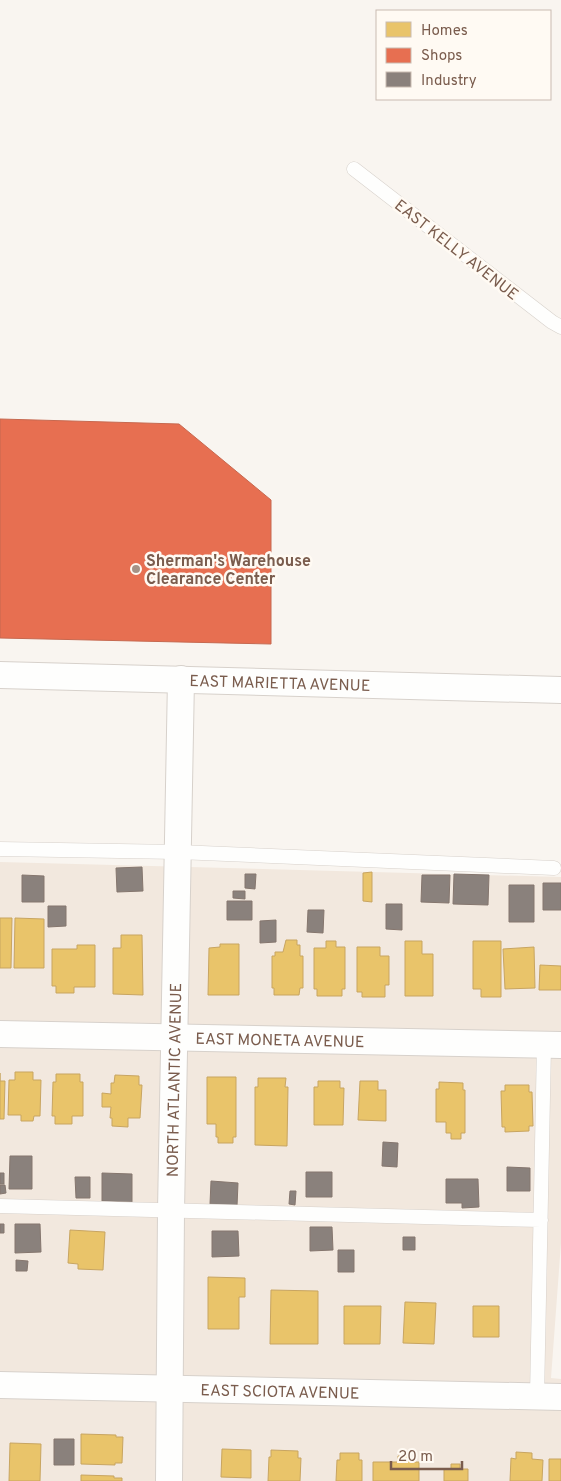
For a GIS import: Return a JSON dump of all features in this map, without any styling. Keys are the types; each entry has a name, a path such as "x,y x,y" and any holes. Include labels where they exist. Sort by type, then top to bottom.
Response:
{"street":[{"name":"EAST MARIETTA AVENUE","path":"0,675 561,690"},
{"name":"NORTH ATLANTIC AVENUE","path":"169,1481 171,1211 181,680"},
{"name":"EAST MONETA AVENUE","path":"0,1034 553,1045"},
{"name":"EAST SCIOTA AVENUE","path":"0,1386 549,1397"}],"lane":[{"name":"EAST KELLY AVENUE","path":"354,169 561,327"},
{"path":"0,849 178,852 554,868"},
{"path":"549,1397 541,1220 553,1045"},
{"path":"0,1206 541,1220"}],"shaded area":[{"path":"0,862 561,877 561,1243 551,1378 561,1379 561,1481 0,1481"}],"building: Homes":[{"path":"372,872 372,902 363,901 363,873"},
{"path":"0,918 12,918 11,968 0,968"},
{"path":"15,918 44,919 44,968 14,968"},
{"path":"121,935 142,935 143,995 113,994 113,948 121,948"},
{"path":"286,940 297,940 297,945 300,945 300,956 303,956 303,988 300,988 299,995 274,995 274,988 272,988 272,956 275,956 275,952 283,952"},
{"path":"326,941 336,941 336,947 345,947 345,989 342,989 342,996 317,996 317,989 314,989 314,948 326,948"},
{"path":"405,941 422,941 422,954 433,954 433,996 405,996"},
{"path":"473,941 501,941 501,997 481,997 481,989 473,989"},
{"path":"220,944 239,944 239,995 208,995 209,948 220,947"},
{"path":"77,945 95,945 95,987 74,987 74,993 56,993 56,986 52,986 52,949 77,949"},
{"path":"357,947 380,947 380,956 389,956 389,985 385,985 385,997 362,997 362,992 357,992"},
{"path":"534,947 535,988 505,989 503,949"},
{"path":"540,965 561,966 561,990 539,990"},
{"path":"15,1072 33,1072 33,1080 41,1080 40,1116 34,1116 33,1121 21,1121 21,1115 8,1115 9,1080 15,1080"},
{"path":"56,1074 80,1074 80,1082 83,1082 83,1116 72,1116 72,1124 55,1124 55,1116 52,1116 53,1082 56,1082"},
{"path":"115,1075 139,1076 139,1085 142,1085 140,1118 128,1118 128,1127 112,1126 112,1118 110,1118 111,1107 102,1107 102,1093 111,1094 111,1083 114,1083"},
{"path":"207,1077 236,1077 236,1137 233,1137 233,1143 218,1143 216,1124 207,1124"},
{"path":"258,1078 286,1078 285,1087 288,1087 287,1146 255,1145 255,1087 258,1087"},
{"path":"0,1081 5,1081 4,1119 0,1119"},
{"path":"318,1081 340,1081 340,1088 344,1088 343,1125 314,1125 314,1087 318,1087"},
{"path":"360,1081 378,1081 378,1090 386,1090 386,1121 358,1120"},
{"path":"439,1082 463,1083 463,1090 465,1090 465,1133 461,1133 461,1139 451,1139 451,1133 446,1133 446,1122 436,1122 436,1089 439,1089"},
{"path":"505,1085 529,1085 529,1092 532,1092 533,1126 529,1126 529,1131 505,1132 505,1127 502,1127 501,1091 505,1091"},
{"path":"70,1230 105,1232 103,1270 78,1269 78,1264 68,1263"},
{"path":"208,1277 245,1278 245,1297 239,1297 239,1329 208,1329"},
{"path":"271,1290 318,1291 318,1344 270,1344"},
{"path":"405,1302 436,1303 434,1344 403,1343"},
{"path":"344,1306 381,1306 380,1344 344,1344"},
{"path":"473,1306 499,1306 499,1337 473,1337"},
{"path":"81,1434 123,1437 122,1463 115,1463 115,1465 81,1464"},
{"path":"10,1443 41,1444 40,1481 9,1481"},
{"path":"222,1449 251,1450 251,1478 221,1477"},
{"path":"271,1450 298,1451 298,1458 301,1458 300,1481 268,1481"},
{"path":"516,1452 532,1453 532,1459 543,1460 542,1481 510,1481 511,1458 516,1459"},
{"path":"340,1453 359,1453 359,1460 362,1460 362,1481 336,1481 337,1460 340,1460"},
{"path":"398,1456 410,1456 410,1462 419,1462 419,1481 373,1481 373,1462 398,1462"},
{"path":"549,1459 561,1459 561,1481 549,1481"},
{"path":"451,1464 460,1464 460,1469 468,1469 468,1481 444,1481 444,1469 451,1469"},
{"path":"81,1475 114,1476 114,1478 122,1478 122,1481 81,1481"}],"building: Shops":[{"name":"Sherman's Warehouse Clearance Center","path":"0,419 179,424 271,500 271,644 0,638"}],"building: Industry":[{"path":"142,867 143,891 117,892 116,868"},
{"path":"245,874 256,874 255,889 245,888"},
{"path":"454,874 489,875 488,905 453,904"},
{"path":"22,875 44,876 44,902 22,902"},
{"path":"422,875 450,875 449,903 421,902"},
{"path":"543,883 561,883 561,910 543,910"},
{"path":"509,885 534,885 534,922 509,922"},
{"path":"233,891 245,891 245,899 233,898"},
{"path":"227,901 252,901 252,920 227,920"},
{"path":"386,904 402,904 402,930 386,929"},
{"path":"48,906 66,906 66,926 48,927"},
{"path":"308,910 324,910 323,933 307,932"},
{"path":"276,920 276,942 260,943 260,921"},
{"path":"383,1142 398,1143 397,1167 382,1166"},
{"path":"10,1156 32,1156 32,1189 9,1189"},
{"path":"507,1167 530,1168 530,1191 507,1191"},
{"path":"306,1172 332,1172 332,1197 306,1197"},
{"path":"0,1173 4,1173 4,1184 0,1184"},
{"path":"102,1173 132,1174 132,1202 102,1201"},
{"path":"75,1177 90,1177 90,1198 76,1198"},
{"path":"446,1179 478,1179 479,1207 462,1208 462,1203 446,1203"},
{"path":"211,1181 238,1183 237,1206 210,1204"},
{"path":"0,1185 5,1185 6,1193 0,1194"},
{"path":"290,1191 296,1191 295,1205 289,1204"},
{"path":"0,1224 4,1224 4,1233 0,1233"},
{"path":"15,1224 40,1224 41,1252 15,1253"},
{"path":"310,1227 332,1227 333,1250 310,1251"},
{"path":"212,1231 238,1231 239,1256 212,1257"},
{"path":"403,1237 415,1237 415,1250 403,1250"},
{"path":"338,1250 354,1250 354,1272 338,1272"},
{"path":"16,1260 28,1261 27,1271 16,1271"},
{"path":"54,1439 74,1439 74,1465 54,1465"}],"place":[{"name":"Sherman's Warehouse Clearance Center","path":"136,569"}]}
